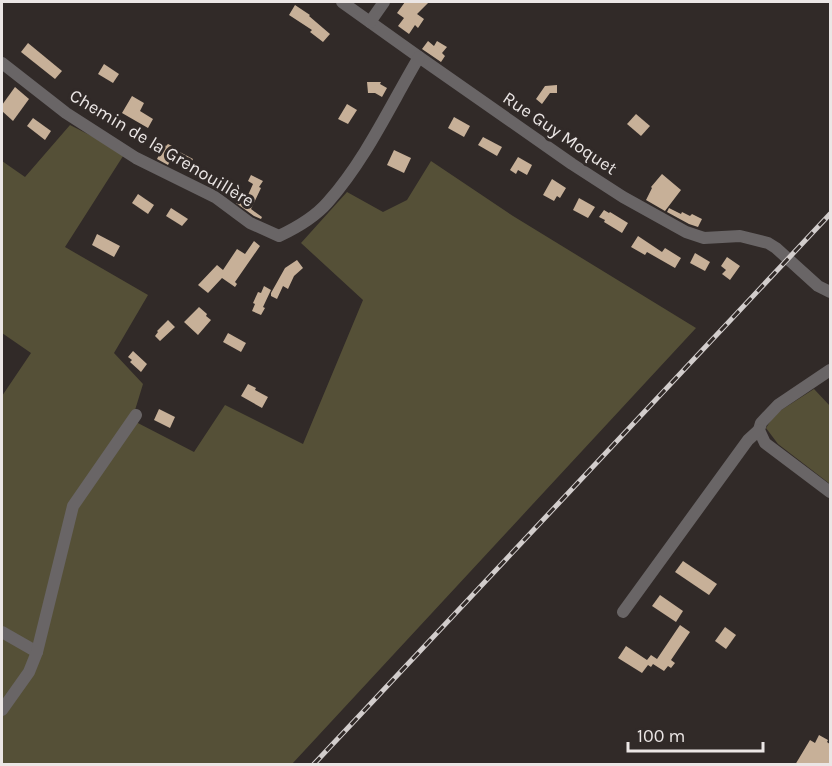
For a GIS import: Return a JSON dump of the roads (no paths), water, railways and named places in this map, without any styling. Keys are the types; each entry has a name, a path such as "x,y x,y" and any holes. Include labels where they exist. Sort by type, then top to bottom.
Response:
{"street":[{"name":"Rue Guy Moquet","path":"342,2 572,164 623,197 686,232 704,238 740,236 768,243 777,248 818,286 831,292"},
{"path":"370,22 384,2"},
{"name":"Chemin de la Grenouillère","path":"2,63 66,113 136,158 215,197 250,223 279,236 295,229 327,203 364,154 419,57"},
{"path":"831,370 778,405 760,423 759,430 765,443 831,492"},
{"path":"2,710 29,672 38,652 73,506 136,416"},
{"path":"623,612 748,440 759,430"},
{"path":"2,632 38,652"}],"railway":[{"path":"314,764 830,214"}]}
